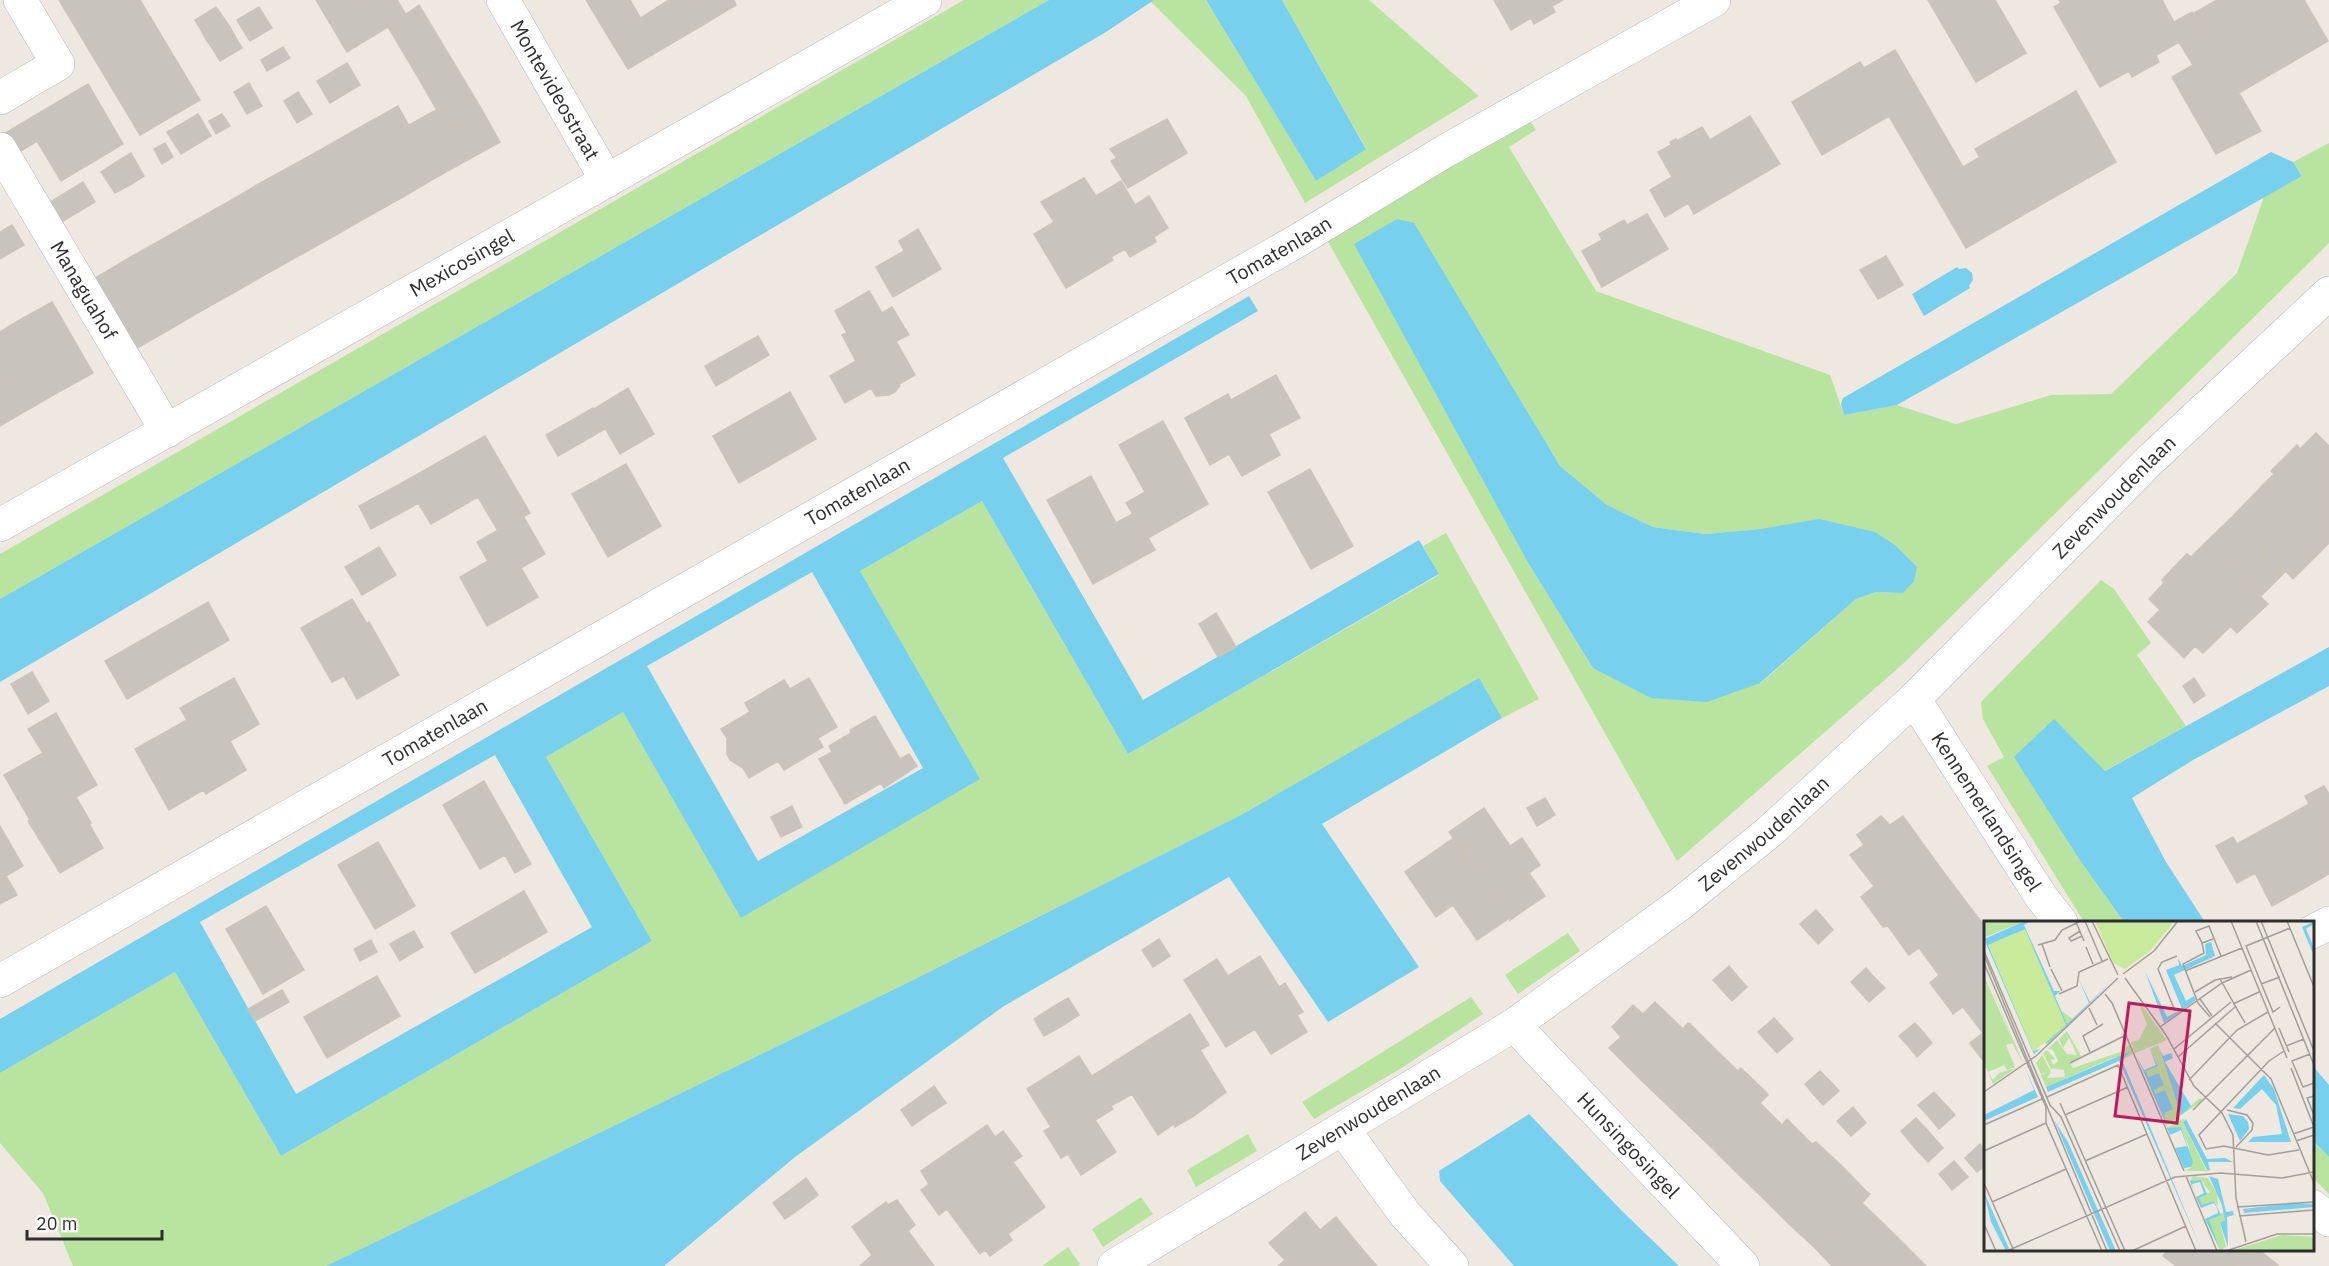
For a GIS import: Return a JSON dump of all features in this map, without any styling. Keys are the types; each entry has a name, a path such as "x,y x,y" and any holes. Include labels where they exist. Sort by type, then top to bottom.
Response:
{"street":[{"path":"0,98 58,64 20,0"},
{"name":"Montevideostraat","path":"503,0 607,181"},
{"name":"Mexicosingel","path":"0,525 925,0"},
{"name":"Tomatenlaan","path":"0,981 1297,241 1672,11 1714,0"},
{"name":"Managuahof","path":"0,150 167,431"},
{"name":"Zevenwoudenlaan","path":"1114,1266 1514,1025 1680,904 1769,832 1914,699 2148,462 2329,292"},
{"name":"Kennemerlandsingel","path":"1914,699 2042,898 2060,921"},
{"path":"2314,931 2329,923"},
{"name":"Hunsingosingel","path":"1514,1025 1743,1266"},
{"path":"1343,1129 1405,1214 1452,1266"},
{"path":"2314,1207 2329,1220"}],"green space":[{"path":"964,0 1049,0 0,599 0,554"},
{"path":"1154,0 1206,0 1316,181 1366,148 1282,0 1369,0 1479,96 1305,203 1246,96 1151,2"},
{"path":"1529,119 1536,130 1509,147 1596,291 1830,375 1844,415 1897,405 1956,424 2051,395 2111,394 2237,273 2264,197 2302,176 2293,162 2329,143 2329,243 1903,664 1677,861 1327,240","holes":["1414,224 1560,466 1607,505 1653,527 1706,534 1761,529 1903,593 1876,592 1856,599 1761,683 1593,668 1527,561 1355,244"]},
{"path":"982,501 1128,754 1439,575 1423,546 1446,533 1539,699 1502,718 1479,679 1241,815 907,983 326,1266 73,1266 43,1193 0,1143 0,1073 175,972 281,1156 652,941 546,757 623,712 741,917 979,779 860,571"},
{"path":"2101,580 2114,589 2151,643 2137,655 2186,726 2104,771 2054,720 2015,757 2079,859 2123,921 2083,921 1987,766 2004,757 1983,719 1981,702"},
{"path":"1568,933 1580,951 1518,994 1505,975"},
{"path":"1471,997 1483,1014 1400,1069 1314,1119 1302,1102"},
{"path":"1248,1134 1257,1151 1196,1187 1187,1170"},
{"path":"2314,1143 2329,1157 2329,1194 2314,1179"},
{"path":"1141,1197 1153,1214 1103,1247 1092,1229"},
{"path":"1068,1247 1080,1264 1078,1266 1042,1266"}],"water":[{"path":"1049,0 1154,0 1106,32 0,682 0,599"},
{"path":"1206,0 1282,0 1366,149 1316,181"},
{"path":"2271,152 2293,162 2302,176 1897,405 1844,415 1841,404 1843,398"},
{"path":"1397,219 1414,223 1560,466 1607,505 1653,527 1706,534 1761,529 1819,519 1875,532 1895,545 1917,567 1914,581 1903,593 1876,592 1856,599 1760,683 1707,702 1651,698 1593,668 1527,561 1354,244"},
{"path":"1957,267 1966,268 1972,273 1973,280 1970,288 1924,316 1912,294"},
{"path":"1249,296 1258,311 1003,458 1143,700 1419,540 1439,574 1128,754 982,501 860,571 980,779 741,918 623,712 546,757 652,941 281,1156 175,972 0,1073 0,1019","holes":["812,572 923,768 758,861 647,666","495,755 592,927 296,1094 200,922"]},
{"path":"2329,647 2329,686 2193,760 2132,798 2166,862 2204,921 2123,921 2079,859 2014,757 2054,719 2105,771"},
{"path":"1479,678 1502,718 1322,824 1419,967 1328,1022 1229,877 1004,1006 795,1157 664,1266 326,1266 907,983 1241,815"},
{"path":"2314,1067 2329,1085 2329,1157 2314,1142"},
{"path":"1529,1114 1622,1211 1679,1266 1514,1266 1440,1181 1439,1171"}],"building":[{"path":"59,0 140,0 200,100 140,135"},
{"path":"316,0 362,0 328,20"},
{"path":"362,0 397,0 405,13 388,27 347,52 328,20"},
{"path":"586,0 630,0 641,19 609,38"},
{"path":"669,0 688,0 703,25 628,69 609,38"},
{"path":"688,0 734,0 736,5 703,25"},
{"path":"1494,0 1563,0 1552,6 1555,12 1534,24 1531,18 1511,30"},
{"path":"1928,0 1995,0 2026,53 1976,82"},
{"path":"2059,0 2162,0 2174,22 2192,12 2261,131 2216,154 2172,77 2193,65 2179,42 2156,55 2159,62 2132,77 2129,71 2100,87 2054,7 2061,3"},
{"path":"2217,0 2304,0 2328,41 2239,93 2194,13"},
{"path":"419,5 452,60 419,79 388,27"},
{"path":"216,7 223,17 201,30 195,20"},
{"path":"259,7 265,17 243,30 237,20"},
{"path":"223,17 230,27 207,41 201,30"},
{"path":"265,17 272,28 250,41 243,30"},
{"path":"230,27 236,38 214,51 207,41"},
{"path":"236,38 242,48 220,61 214,51"},
{"path":"283,47 290,58 267,71 261,60"},
{"path":"1895,50 1963,167 1980,157 2016,219 1966,248 1889,116 1822,155 1792,102 1860,62 1864,68"},
{"path":"452,60 482,110 447,128 419,79"},
{"path":"347,63 360,85 345,94 332,72"},
{"path":"332,72 345,94 330,103 317,81"},
{"path":"249,83 262,106 247,114 234,92"},
{"path":"88,84 123,144 61,181 37,141 14,155 0,136"},
{"path":"2076,91 2116,162 2016,219 1975,149"},
{"path":"298,92 312,114 297,123 284,101"},
{"path":"398,106 437,177 403,197 362,126"},
{"path":"436,110 447,128 450,128 482,110 500,142 437,177 409,125"},
{"path":"198,114 211,136 196,145 183,123"},
{"path":"222,114 230,126 216,134 209,121"},
{"path":"1750,116 1780,164 1694,214 1688,203 1665,217 1650,190 1672,177 1658,152 1671,145 1670,142 1676,139 1677,141 1702,127 1710,140"},
{"path":"1167,119 1187,153 1128,188 1111,161 1117,158 1110,149"},
{"path":"183,123 196,145 181,154 167,132"},
{"path":"362,126 403,197 369,216 329,145"},
{"path":"165,143 173,157 162,164 154,149"},
{"path":"329,145 369,216 336,235 295,164"},
{"path":"131,153 144,176 130,185 116,162"},
{"path":"116,162 130,185 115,193 101,172"},
{"path":"295,164 336,235 302,254 262,182"},
{"path":"1084,178 1096,196 1121,181 1135,205 1149,196 1168,228 1154,237 1156,242 1130,257 1125,249 1111,257 1113,260 1066,288 1034,234 1054,222 1041,202"},
{"path":"83,182 95,202 53,227 42,207"},
{"path":"262,182 302,254 268,273 228,202"},
{"path":"228,202 268,273 235,292 194,221"},
{"path":"1647,214 1668,249 1602,287 1582,251 1602,240 1599,234 1624,220 1627,225"},
{"path":"194,221 235,292 201,311 161,240"},
{"path":"12,225 24,245 0,259 0,232"},
{"path":"918,229 941,269 893,297 876,267 904,251 899,241"},
{"path":"161,240 201,311 167,331 127,259"},
{"path":"1886,256 1903,285 1878,299 1860,270"},
{"path":"127,259 167,331 132,351 92,280"},
{"path":"869,291 882,313 892,307 909,335 896,341 915,375 899,384 895,392 889,395 876,396 871,388 845,403 830,376 856,361 842,335 847,333 835,311"},
{"path":"52,302 93,373 57,393 16,322"},
{"path":"16,322 57,393 24,412 0,371 0,332"},
{"path":"758,336 769,355 716,386 705,366"},
{"path":"0,371 24,412 0,426"},
{"path":"1276,375 1300,418 1269,434 1280,455 1242,476 1229,454 1210,465 1185,418 1228,394 1231,400"},
{"path":"628,388 654,434 620,454 594,409"},
{"path":"790,392 816,439 739,483 713,436"},
{"path":"593,408 605,429 558,456 546,435"},
{"path":"1163,421 1208,504 1148,538 1126,503 1145,492 1119,445"},
{"path":"2316,433 2329,446 2329,504 2284,458 2297,445 2300,449"},
{"path":"485,436 530,513 498,531 478,497 431,524 418,503 410,508 398,485"},
{"path":"2284,458 2329,504 2329,543 2321,551 2260,488 2274,474 2271,471"},
{"path":"626,464 661,526 608,557 572,494"},
{"path":"1310,469 1353,546 1311,569 1268,492"},
{"path":"1091,476 1116,523 1134,513 1155,550 1093,584 1047,500"},
{"path":"398,485 410,508 371,529 359,506"},
{"path":"2260,488 2321,551 2293,579 2233,516"},
{"path":"523,516 545,554 521,568 538,597 487,626 460,577 488,561 477,542"},
{"path":"2233,516 2287,570 2259,598 2205,543"},
{"path":"2205,543 2268,604 2237,633 2230,626 2232,625 2174,567 2187,554 2191,557"},
{"path":"379,547 396,575 362,595 345,567"},
{"path":"2174,567 2232,625 2203,653 2195,646 2184,658 2148,622 2160,610 2149,599 2164,583 2162,580"},
{"path":"352,599 367,624 369,622 399,675 357,699 344,676 332,682 301,628"},
{"path":"208,602 229,640 127,699 105,661"},
{"path":"1216,613 1236,647 1218,657 1199,624"},
{"path":"32,672 49,701 28,714 11,684"},
{"path":"234,678 259,724 230,741 246,770 206,794 203,790 169,810 135,749 187,720 180,708"},
{"path":"809,678 837,727 818,738 823,747 784,770 778,761 749,778 743,768 730,760 727,754 727,738 721,729 750,712 745,703 784,680 790,689"},
{"path":"2194,678 2205,695 2194,703 2183,686"},
{"path":"56,713 97,785 76,797 103,848 60,873 28,821 30,820 4,775 43,753 28,729"},
{"path":"875,716 900,759 909,754 917,766 884,788 881,783 845,804 819,759 832,752 829,746 851,733 850,730"},
{"path":"484,781 531,864 515,873 505,855 480,869 443,805"},
{"path":"2324,786 2329,794 2329,874 2310,885 2275,823 2309,804 2305,796"},
{"path":"1545,798 1555,815 1537,826 1527,808"},
{"path":"792,806 802,827 781,837 771,817"},
{"path":"1484,808 1510,846 1522,838 1540,865 1529,873 1545,896 1510,920 1511,917 1449,832"},
{"path":"1881,816 1890,825 1903,816 1926,848 1861,897 1874,886 1850,855 1864,845 1857,835"},
{"path":"2275,823 2310,885 2272,906 2255,873 2237,883 2216,846 2233,837 2237,844"},
{"path":"0,826 23,866 6,876 17,895 0,904"},
{"path":"1455,837 1511,917 1477,940 1453,905 1436,917 1405,872"},
{"path":"378,842 415,906 375,929 338,865"},
{"path":"1926,848 1948,878 1883,927 1861,897"},
{"path":"1948,878 1970,907 1908,954 1888,926 1883,927"},
{"path":"524,891 547,932 475,973 451,933"},
{"path":"266,906 304,970 263,994 226,929"},
{"path":"1970,907 1984,925 1984,943 1930,983 1939,975 1919,948 1908,954"},
{"path":"1816,910 1825,920 1809,934 1800,924"},
{"path":"1825,920 1833,930 1818,944 1809,934"},
{"path":"414,931 423,947 411,954 402,937"},
{"path":"402,937 411,954 400,961 390,944"},
{"path":"1159,939 1170,956 1153,967 1142,950"},
{"path":"371,940 377,952 360,961 354,949"},
{"path":"1984,943 1984,988 1952,1012 1930,983"},
{"path":"1260,956 1279,987 1285,983 1303,1012 1297,1015 1307,1032 1271,1054 1255,1029 1226,1047 1184,980 1217,959 1228,976"},
{"path":"1729,966 1738,977 1722,990 1713,980"},
{"path":"1866,968 1875,978 1860,992 1851,982"},
{"path":"377,976 400,1016 327,1058 304,1017"},
{"path":"1738,977 1747,987 1732,1001 1722,990"},
{"path":"1875,978 1885,988 1869,1002 1860,992"},
{"path":"1984,988 1984,1035 1971,1045 1970,1043 1983,1033 1963,1007 1953,1014 1952,1012"},
{"path":"282,990 289,1002 255,1021 248,1009"},
{"path":"1068,998 1079,1015 1062,1026 1051,1008"},
{"path":"1655,1002 1683,1029 1688,1023 1690,1024 1638,1077 1609,1048 1621,1037 1612,1027 1633,1005 1643,1014"},
{"path":"1051,1008 1062,1026 1044,1036 1034,1019"},
{"path":"1190,1014 1209,1045 1200,1050 1226,1092 1194,1116 1147,1041"},
{"path":"1774,1018 1784,1029 1768,1043 1758,1032"},
{"path":"1915,1023 1924,1033 1909,1047 1899,1036"},
{"path":"1690,1024 1715,1049 1663,1101 1638,1077"},
{"path":"1784,1029 1793,1039 1777,1053 1768,1043"},
{"path":"1924,1033 1932,1043 1917,1057 1909,1047"},
{"path":"1984,1035 1984,1061 1971,1045"},
{"path":"1147,1041 1194,1116 1175,1127 1174,1124 1158,1135 1132,1094 1111,1106 1092,1076"},
{"path":"1715,1049 1738,1071 1741,1068 1743,1070 1688,1125 1663,1101"},
{"path":"1079,1056 1113,1109 1095,1120 1116,1152 1081,1175 1068,1154 1061,1158 1044,1131 1051,1127 1027,1089"},
{"path":"1743,1070 1766,1092 1713,1149 1688,1125"},
{"path":"1820,1071 1830,1081 1814,1095 1805,1084"},
{"path":"1830,1081 1839,1091 1823,1105 1814,1095"},
{"path":"934,1086 946,1103 929,1114 918,1098"},
{"path":"1766,1092 1768,1095 1760,1103 1782,1125 1787,1119 1789,1121 1737,1173 1713,1149"},
{"path":"1934,1092 1944,1103 1929,1117 1918,1105"},
{"path":"918,1098 929,1114 912,1126 901,1110"},
{"path":"1944,1103 1955,1115 1939,1129 1929,1117"},
{"path":"1853,1107 1866,1123 1851,1136 1837,1121"},
{"path":"1916,1118 1930,1133 1914,1147 1901,1131"},
{"path":"1789,1121 1812,1144 1816,1142 1762,1197 1737,1173"},
{"path":"987,1125 995,1137 1003,1131 1022,1156 1013,1162 1045,1207 1012,1231 954,1148"},
{"path":"1930,1133 1943,1148 1928,1162 1914,1147"},
{"path":"1816,1142 1843,1167 1788,1223 1762,1197"},
{"path":"1980,1144 1984,1148 1984,1167 1977,1172 1965,1158"},
{"path":"954,1148 1012,1231 1008,1234 1012,1240 990,1256 985,1250 980,1254 947,1209 939,1215 921,1190 929,1184 921,1171"},
{"path":"1954,1161 1968,1177 1952,1190 1939,1174"},
{"path":"1843,1167 1868,1193 1815,1248 1788,1223"},
{"path":"806,1178 818,1195 802,1207 789,1191"},
{"path":"789,1191 802,1207 785,1219 773,1203"},
{"path":"1868,1193 1870,1194 1862,1203 1887,1227 1849,1266 1832,1266 1815,1248"},
{"path":"897,1200 915,1225 908,1231 934,1266 860,1266 872,1255 852,1227 886,1202 888,1205"},
{"path":"1305,1212 1320,1230 1336,1217 1362,1249 1343,1266 1278,1266 1285,1260 1269,1243"},
{"path":"1887,1227 1926,1266 1849,1266"},
{"path":"1362,1249 1377,1266 1343,1266"},
{"path":"2167,1251 2245,1251 2233,1266 2176,1266 2163,1256"},
{"path":"2245,1251 2260,1251 2278,1265 2233,1266"}]}
